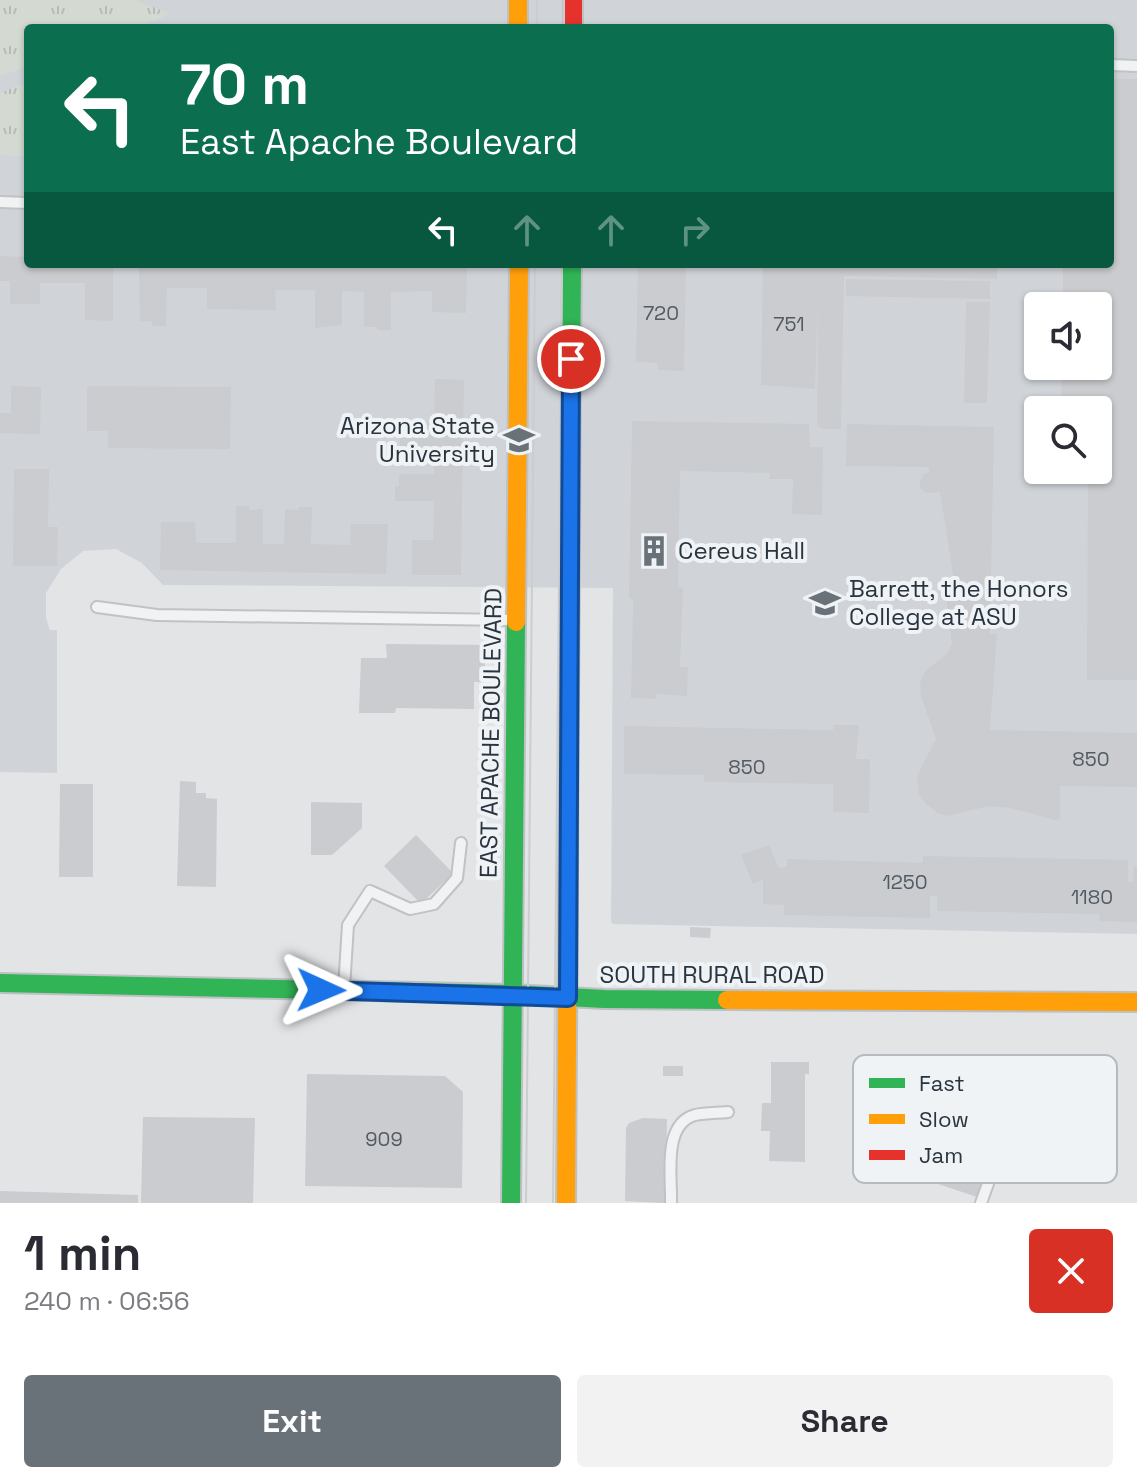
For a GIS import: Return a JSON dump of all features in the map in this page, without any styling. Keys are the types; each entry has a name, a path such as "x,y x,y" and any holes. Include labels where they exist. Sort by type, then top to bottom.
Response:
{"main road":[{"path":"518,0 518,24"},
{"path":"573,0 573,24"},
{"name":"EAST APACHE BOULEVARD","path":"511,1203 519,268"},
{"path":"566,1203 572,268"},
{"name":"SOUTH RURAL ROAD","path":"0,983 512,994 568,998 1137,1002"}],"lane":[{"path":"1114,65 1137,66"},
{"path":"0,202 24,203"},
{"path":"97,607 157,615 515,620"},
{"path":"344,991 348,925 370,891 410,909 434,904 457,878 461,843"},
{"path":"671,1203 676,1129 695,1115 728,1112"},
{"path":"981,1203 988,1183"}],"shaded area":[{"name":"Arizona State University","path":"0,0 1137,0 1137,934 613,924 613,588 163,585 142,563 116,549 83,551 61,569 46,593 46,618 50,630 57,630 57,773 0,772"}],"green space":[{"path":"0,0 135,0 171,14 144,24 24,24 24,67 0,76"},
{"path":"24,84 24,156 0,155 0,93"}],"building":[{"path":"1114,79 1137,79 1137,680 1087,680 1088,484 1112,484 1112,396 1061,396 1062,380 1112,380 1112,292 1063,292 1063,268 1114,268"},
{"path":"0,256 24,257 24,268 113,268 113,321 85,320 85,283 40,283 40,304 10,304 10,281 0,281"},
{"path":"139,268 467,268 466,313 432,312 432,291 391,292 391,330 364,327 364,292 342,291 342,325 315,328 315,290 275,290 276,310 207,309 207,288 167,288 166,326 152,326 152,321 140,322"},
{"path":"638,268 686,268 684,371 658,370 657,363 636,362"},
{"path":"763,268 997,268 997,279 844,276 841,429 817,426 818,305 815,389 761,385"},
{"path":"846,279 990,281 990,299 846,296"},
{"path":"966,302 990,302 987,403 964,403"},
{"path":"435,379 464,380 461,575 412,575 412,540 433,540 434,501 395,501 399,474 434,474 434,448 400,448 396,420 434,422"},
{"path":"11,386 41,387 40,434 0,433 0,413 11,413"},
{"path":"87,386 231,387 230,449 108,448 108,431 87,431"},
{"name":"Cereus Hall","path":"632,421 809,424 810,447 823,447 822,515 792,514 793,479 769,479 770,473 680,471 678,587 683,588 680,667 688,667 687,696 656,694 657,699 631,698"},
{"path":"847,424 994,427 990,634 997,634 990,730 1137,733 1137,787 1060,786 1060,819 1055,820 1010,808 989,806 947,816 925,803 919,794 917,776 936,739 921,696 920,682 927,669 946,655 952,644 946,596 954,581 940,492 926,493 920,488 920,480 925,473 929,473 929,467 846,466"},
{"path":"14,469 49,469 48,527 58,527 57,566 13,566"},
{"path":"236,506 249,506 249,510 263,509 263,544 284,544 285,509 312,507 311,544 350,545 351,524 388,524 386,574 160,570 161,522 195,522 196,543 236,543"},
{"path":"386,644 486,645 484,682 474,682 474,709 396,708 395,713 359,713 361,658 387,658"},
{"path":"833,725 859,725 856,759 870,759 869,813 833,812 833,784 704,782 704,775 624,774 624,726 833,730"},
{"path":"180,781 196,782 196,793 206,793 206,798 217,799 216,887 177,886"},
{"path":"60,784 93,784 93,877 59,877"},
{"path":"311,802 362,803 362,828 332,855 311,855"},
{"path":"416,835 453,873 421,904 384,866"},
{"path":"769,845 779,868 787,867 787,859 923,863 923,856 1128,860 1128,882 1133,882 1134,866 1137,867 1137,922 1100,921 1099,914 937,911 937,896 930,896 930,918 784,915 784,905 763,904 763,880 753,884 741,855"},
{"path":"690,927 711,928 710,938 690,937"},
{"path":"771,1062 809,1062 809,1074 805,1074 805,1162 769,1161 770,1131 761,1131 762,1103 771,1103"},
{"path":"663,1066 683,1066 683,1076 663,1076"},
{"path":"307,1074 445,1076 463,1092 462,1188 305,1186"},
{"path":"143,1117 255,1118 253,1203 141,1203"},
{"path":"643,1118 667,1119 665,1203 625,1201 626,1128 629,1123"},
{"path":"935,1183 981,1183 977,1197"},
{"path":"0,1191 138,1195 138,1203 0,1203"}],"tram line":[{"path":"537,0 537,24"},
{"path":"564,0 564,24"},
{"path":"526,1203 535,268"},
{"path":"553,1203 562,268"}],"traffic: fast":[{"path":"571,385 572,268"},
{"path":"511,1203 516,622"},
{"path":"0,983 727,1000"}],"traffic: slow":[{"path":"518,0 518,24"},
{"path":"516,622 519,268"},
{"path":"566,1203 569,707"},
{"path":"727,1000 1137,1002"}],"traffic: jam":[{"path":"573,0 573,24"},
{"path":"569,707 571,385"}],"place":[{"name":"Arizona State University","path":"519,440"},
{"name":"Cereus Hall","path":"654,551"},
{"name":"Barrett, the Honors College at ASU","path":"825,603"}],"route":[{"path":"321,990 568,998 571,359"}]}
